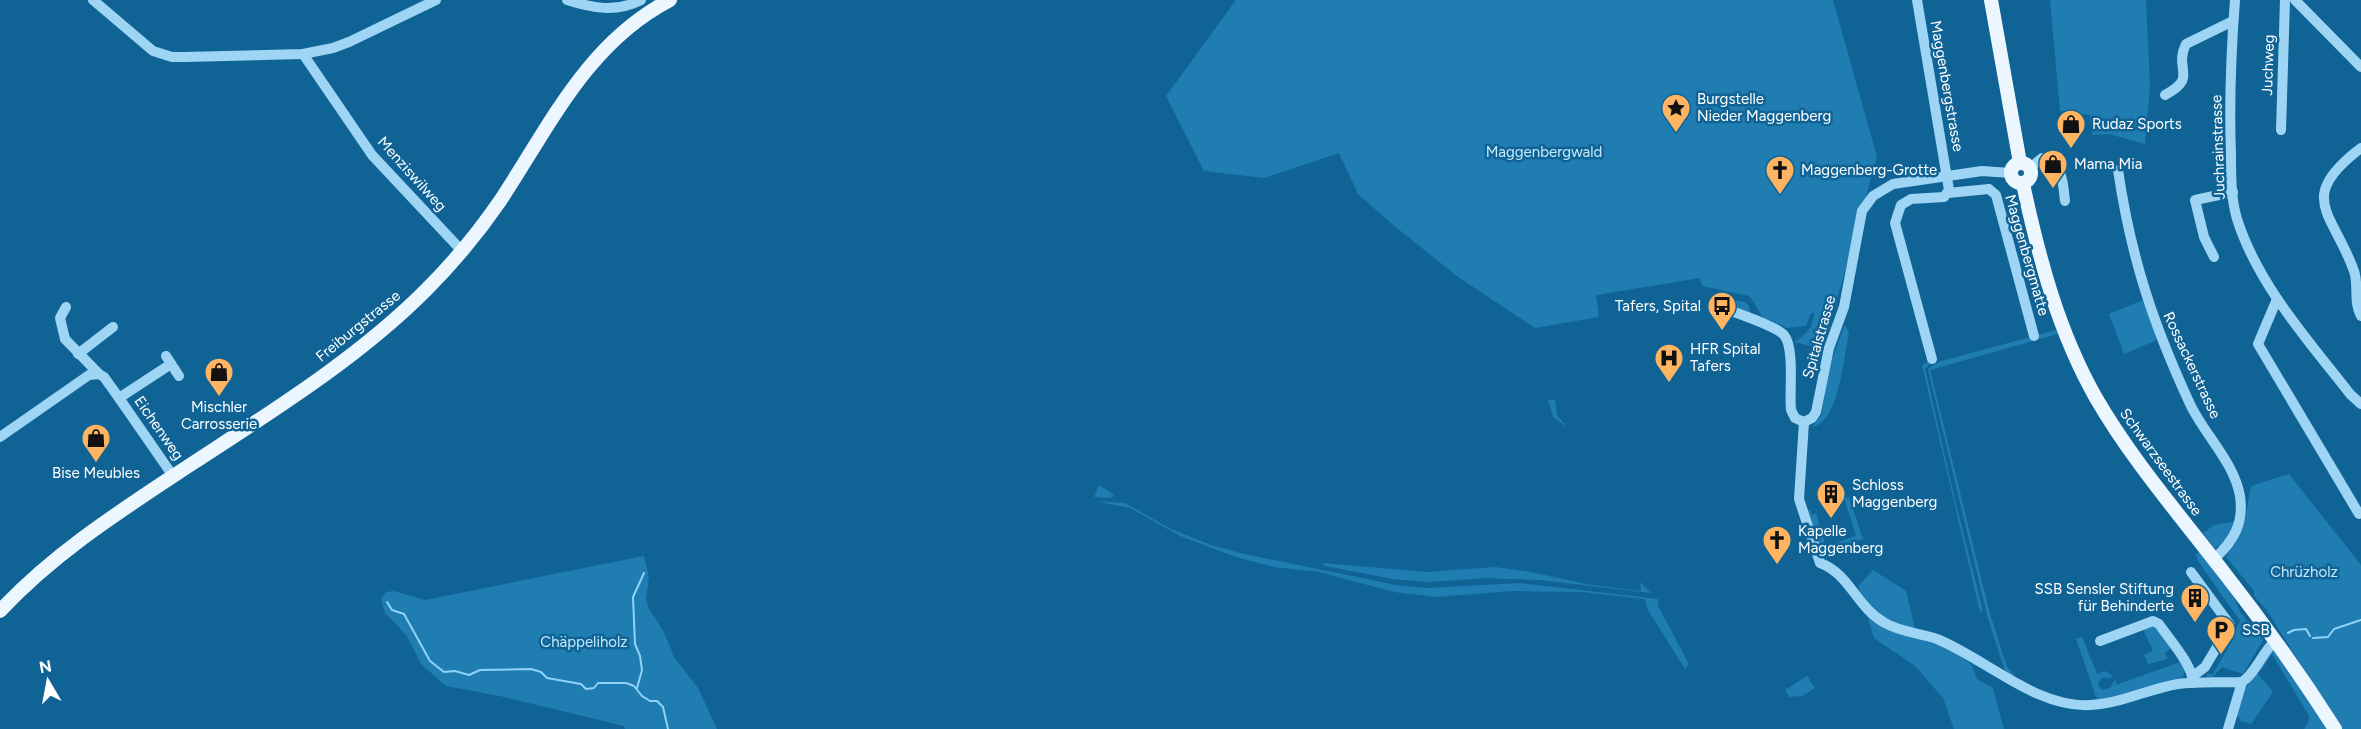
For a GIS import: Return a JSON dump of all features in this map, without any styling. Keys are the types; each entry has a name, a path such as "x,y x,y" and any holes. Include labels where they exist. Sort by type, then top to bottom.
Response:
{"main road":[{"name":"Freiburgstrasse","path":"0,611 21,588 66,549 335,366 372,338 421,295 462,251 499,202 551,120 589,66 626,28 670,0"},
{"path":"1991,0 2020,168"},
{"name":"Schwarzseestrasse","path":"2020,168 2031,176 2023,184 2040,259 2052,296 2070,344 2095,396 2144,471 2276,640 2335,729"}],"street":[{"path":"93,0 145,45 161,54 185,57 303,54 341,46 436,0"},
{"path":"567,0 607,9 628,6 641,0"},
{"name":"Maggenbergstrasse","path":"1917,0 1948,176"},
{"name":"Juchrainstrasse","path":"2235,0 2230,123 2236,216 2249,251 2277,299 2350,394 2361,404"},
{"name":"Juchweg","path":"2281,130 2285,0"},
{"path":"2295,0 2361,67"},
{"path":"2165,95 2180,87 2183,81 2182,51 2186,44 2233,21"},
{"name":"Menziswilweg","path":"303,54 372,155 462,251"},
{"path":"2361,148 2331,174 2324,189 2325,207 2355,273 2356,298 2361,316"},
{"path":"2020,168 2042,158 2056,165 2061,173 2065,201"},
{"name":"Spitalstrasse","path":"2020,168 1893,184 1879,191 1865,206 1858,228 1844,308 1829,348 1816,412 1810,420 1804,422 1799,499 1815,552 1820,563 1832,567 1840,574 1865,609 1884,623 1946,643 2036,693 2068,704 2097,705 2193,680 2242,682"},
{"name":"Rossackerstrasse","path":"2118,170 2124,213 2135,261 2162,342 2192,407 2232,473 2239,493 2240,526 2229,544 2214,559"},
{"path":"1948,176 1948,193"},
{"name":"Maggenbergmatte","path":"1932,359 1895,223 1901,205 1911,199 1941,198 1948,193 1989,189 1996,195 2034,336"},
{"path":"2214,256 2204,237 2195,200 2233,192"},
{"path":"2277,299 2258,344 2359,514"},
{"name":"Eichenweg","path":"66,307 60,318 65,339 119,398 173,476"},
{"path":"1716,307 1753,320 1785,336 1789,347 1791,411 1795,418 1804,422"},
{"path":"78,354 113,327"},
{"name":"Eichenweg","path":"119,398 168,360 179,376"},
{"path":"0,437 89,375 99,374"},
{"path":"2100,642 2153,621 2159,624 2193,680 2205,667 2230,625 2191,572"},
{"path":"2228,729 2242,682 2268,647 2276,640"}],"green space":[{"name":"Maggenbergwald","path":"1236,0 1833,0 1877,157 1823,349 1794,342 1808,330 1814,313 1811,313 1806,326 1787,328 1768,319 1764,320 1749,296 1702,286 1700,278 1596,295 1599,317 1535,328 1458,277 1358,194 1339,153 1264,178 1204,171 1166,96"},
{"path":"2050,0 2146,0 2150,86 2145,144 2109,134 2092,135 2090,115 2060,111"},
{"path":"1716,297 1744,302 1748,304 1750,311 1749,313 1715,303"},
{"path":"2143,300 2157,340 2124,354 2109,314"},
{"path":"1845,324 1849,333 1839,387 1828,414 1821,423 1812,427 1822,414 1827,373"},
{"path":"2056,330 2058,334 1930,370 1990,614 2007,667 2015,676 2013,677 2005,671 1987,615 1928,369 1938,362"},
{"path":"1929,361 1930,364 1925,369 1983,611 1980,612 1922,365"},
{"path":"1548,400 1555,400 1557,415 1567,427 1553,417"},
{"name":"Chrüzholz","path":"2289,474 2361,565 2361,729 2341,729 2266,609 2254,596 2254,591 2226,557 2233,542 2214,548 2203,533 2214,525 2245,520 2251,486"},
{"path":"1099,485 1113,494 1114,496 1094,497"},
{"path":"1849,497 1863,539 1821,554 1806,511 1810,509 1812,515 1816,513 1826,546 1856,536 1844,498"},
{"path":"1094,501 1125,503 1169,528 1211,545 1244,554 1396,585 1428,588 1520,583 1658,599 1658,606 1689,664 1685,669 1648,610 1645,599 1582,592 1512,591 1436,597 1394,592 1319,572 1274,567 1236,557 1180,536 1130,508"},
{"path":"2201,551 2231,589 2240,612 2263,640 2243,674 2222,667 2212,678 2206,676 2208,673 2212,675 2234,638 2229,634 2234,633 2240,621 2198,561 2196,555"},
{"name":"Chäppeliholz","path":"644,556 649,577 646,599 649,609 664,632 674,657 698,688 717,729 625,729 624,726 500,696 446,686 421,664 407,636 385,613 381,599 386,592 394,591 425,600"},
{"path":"1322,563 1427,572 1495,567 1586,584 1641,591 1640,582 1651,593 1540,580 1486,578 1428,582 1393,579 1325,566"},
{"path":"1873,570 1906,591 1917,637 1953,651 1971,664 1977,679 1993,688 2004,729 1954,729 1943,698 1915,666 1874,638 1858,586"},
{"path":"2151,625 2163,635 2170,649 2165,653 2168,659 2148,664 2144,655 2153,651 2143,629"},
{"path":"2082,637 2097,674 2105,671 2113,676 2101,678 2098,685 2102,690 2110,688 2114,681 2116,685 2180,662 2184,675 2181,680 2100,702 2096,697 2076,639"},
{"path":"2271,651 2274,651 2330,729 2304,729 2309,716 2272,654 2261,671 2260,667"},
{"path":"2257,673 2273,692 2251,724 2241,721 2237,715 2245,689"},
{"path":"1807,676 1815,688 1802,696 1789,697 1785,690"}],"waterway":[{"path":"637,688 642,670 635,644 633,597 644,573"},
{"path":"387,602 392,610 404,614 430,661 444,672 455,671 469,675 480,670 531,669 541,672 547,678 581,684 586,689 594,688 598,683 626,683 634,686 642,696 650,701 657,701 663,707 668,729"},
{"path":"2313,638 2328,637 2334,629 2361,620"},
{"path":"2288,633 2306,629 2310,636"}],"place":[{"name":"Burgstelle Nieder Maggenberg","path":"1676,134"},
{"name":"Rudaz Sports","path":"2071,150"},
{"name":"Mama Mia","path":"2053,190"},
{"name":"Maggenberg-Grotte","path":"1780,196"},
{"name":"Tafers, Spital","path":"1722,332"},
{"name":"HFR Spital Tafers","path":"1669,384"},
{"name":"Mischler Carrosserie","path":"219,398"},
{"name":"Bise Meubles","path":"96,464"},
{"name":"Schloss Maggenberg","path":"1831,520"},
{"name":"Kapelle Maggenberg","path":"1777,566"},
{"name":"SSB Sensler Stiftung für Behinderte","path":"2195,624"},
{"name":"SSB","path":"2221,656"}]}
